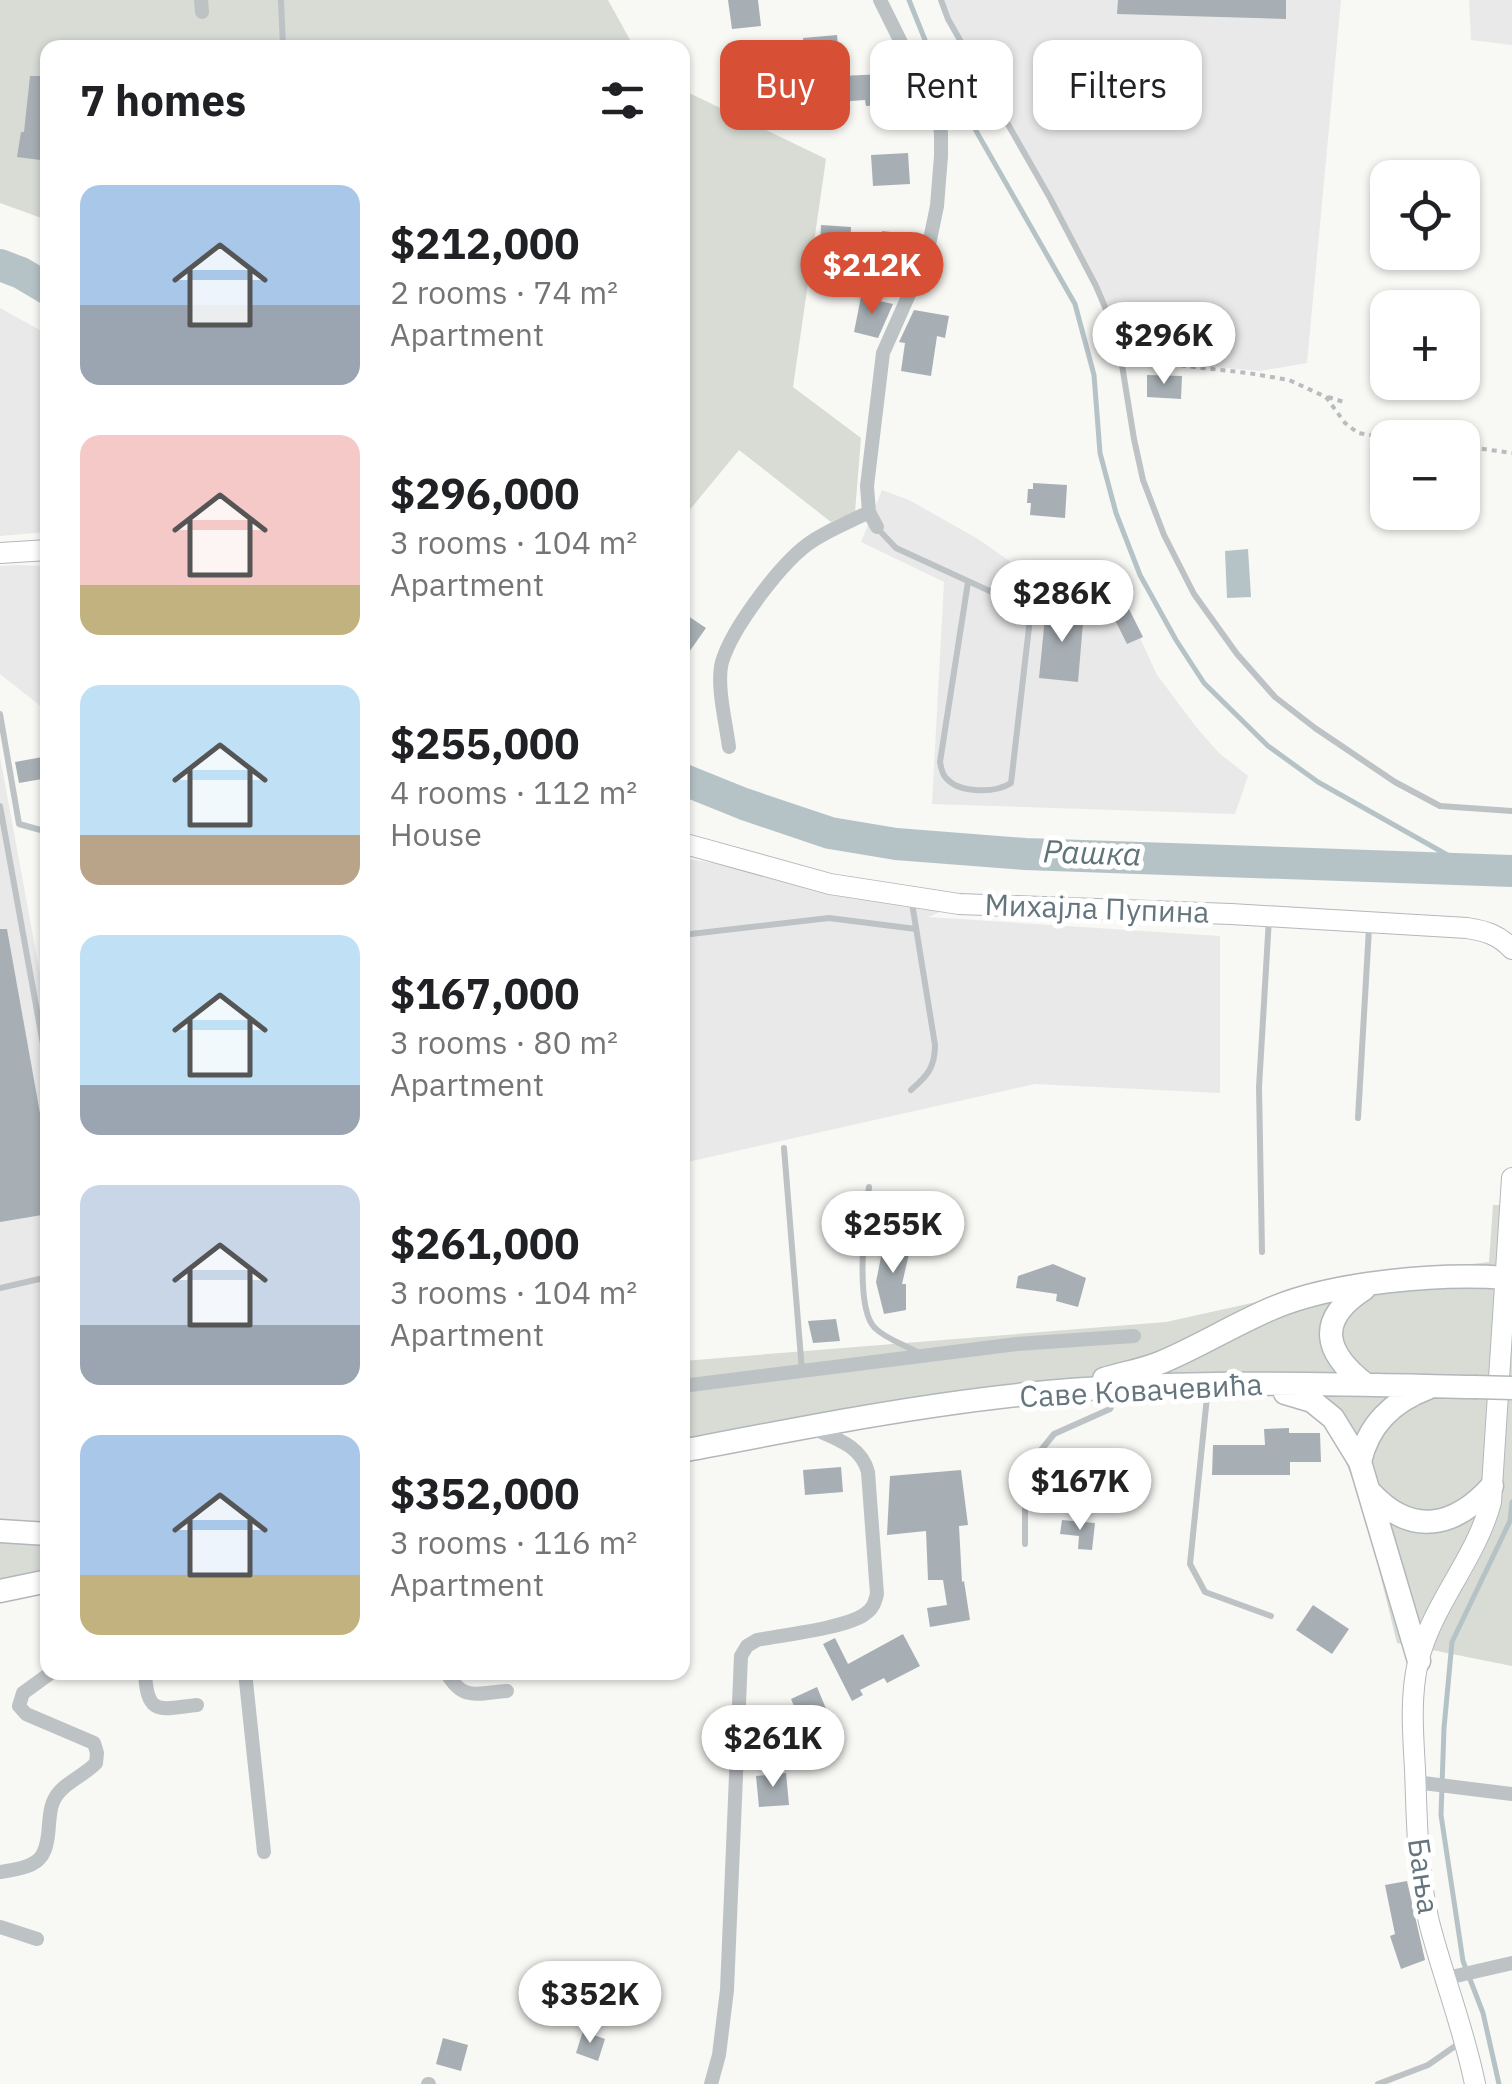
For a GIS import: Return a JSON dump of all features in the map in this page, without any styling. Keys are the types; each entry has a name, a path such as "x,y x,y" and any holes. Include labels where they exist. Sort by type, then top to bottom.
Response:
{"main road":[{"path":"1052,1392 1164,1361 1255,1316 1318,1294 1453,1276 1509,1278"},
{"path":"1365,1384 1340,1362 1333,1347 1331,1327 1338,1309 1371,1284"},
{"name":"Саве Ковачевића","path":"690,1449 810,1426 1052,1392 1365,1384 1512,1388"},
{"path":"1242,1386 1312,1401 1342,1429 1360,1462 1370,1492 1418,1661"},
{"path":"1360,1462 1366,1442 1384,1415 1413,1394 1433,1386"},
{"path":"1370,1492 1392,1511 1429,1522 1458,1515 1492,1486"},
{"path":"0,1531 40,1534"},
{"path":"0,1590 40,1582"}],"street":[{"path":"877,527 869,512 867,486 883,353 927,254 937,206 940,156 938,117 880,0"},
{"path":"729,747 720,678 722,661 744,617 796,554 814,540 869,512"},
{"path":"0,553 40,550"},
{"name":"Михајла Пупина","path":"690,845 830,884 959,904 1467,928 1497,936 1512,947"},
{"path":"1509,1278 1512,1178"},
{"name":"Бања","path":"1475,2084 1454,1976 1430,1924 1419,1870 1425,1783 1414,1711 1418,1661 1433,1620 1490,1502 1509,1278"},
{"path":"690,1385 1018,1344 1134,1336"},
{"path":"711,2084 719,2055 727,1990 741,1656 757,1640 863,1616 877,1594 865,1460 851,1446 810,1426"},
{"path":"0,1872 42,1860 48,1845 52,1803 58,1793 96,1763 94,1743 26,1714 19,1706 23,1694 41,1680"},
{"path":"145,1680 146,1695 152,1704 161,1708 197,1706"},
{"path":"246,1680 264,1852"},
{"path":"451,1680 465,1693 507,1692"},
{"path":"1425,1783 1512,1794"},
{"path":"0,1926 37,1939"},
{"path":"1454,1976 1512,1963"}],"lane":[{"path":"281,0 284,40"},
{"path":"941,0 948,19 1050,198 1112,321 1144,480 1164,534 1194,594 1237,654 1274,696 1315,728 1395,782 1440,806 1512,811"},
{"path":"877,527 896,548 1031,610"},
{"path":"968,582 940,762 948,781 962,788 1000,790 1010,783 1036,590 1098,610"},
{"path":"0,714 19,824 40,830"},
{"path":"0,806 40,1028"},
{"path":"910,1090 930,1074 935,1059 911,896"},
{"path":"1262,1252 1259,1087 1270,916"},
{"path":"690,934 830,918 916,929"},
{"path":"1358,1118 1369,922"},
{"path":"784,1148 802,1371"},
{"path":"869,1187 864,1226 864,1304 874,1328 923,1356"},
{"path":"0,1288 40,1279"},
{"path":"1208,1386 1190,1564 1205,1592 1271,1616"},
{"path":"1025,1544 1025,1470 1054,1434 1110,1409 1122,1388"},
{"path":"1378,2084 1428,2065 1466,2038"}],"path":[{"path":"1122,359 1289,380 1347,402"},
{"path":"1326,397 1345,423 1370,434"},
{"path":"1480,449 1512,453"}],"shaded area":[{"path":"0,0 608,0 630,40 40,40 40,217 0,203"},
{"path":"941,0 1341,0 1307,363 1260,371 1121,359 1096,286 1011,130 1013,40 963,40"},
{"path":"1469,0 1512,0 1512,45 1471,40"},
{"path":"690,93 720,108 720,130 766,130 826,159 793,387 861,438 855,512 831,522 739,450 690,510"},
{"path":"0,308 40,330 40,533 0,536"},
{"path":"882,490 909,500 978,539 1054,592 1120,594 1157,675 1219,753 1248,776 1235,814 932,804 944,582 861,542"},
{"path":"1248,549 1251,597 1227,598 1225,551"},
{"path":"0,566 40,566 40,706 0,674"},
{"path":"0,757 40,974 40,1521 0,1520"},
{"path":"690,859 959,904 928,917 1220,936 1220,1093 1035,1084 690,1161"},
{"path":"1493,1205 1512,1205 1512,1666 1397,1643 1364,1509 1339,1445 1321,1417 1289,1396 1146,1393 1061,1406 994,1408 825,1432 690,1459 690,1360 1166,1322 1373,1276 1489,1262"},
{"path":"0,1520 40,1521 40,1589 0,1598"}],"building":[{"path":"728,0 758,0 761,26 732,29"},
{"path":"1118,0 1286,0 1286,19 1117,14"},
{"path":"837,35 837,40 803,40"},
{"path":"870,75 870,106 866,106 865,100 850,101 850,76"},
{"path":"30,76 40,76 40,160 17,157"},
{"path":"908,153 910,184 873,186 871,155"},
{"path":"821,225 851,227 850,249 820,247"},
{"path":"882,231 917,235 909,269 878,265"},
{"path":"861,297 893,304 878,338 854,332"},
{"path":"914,310 949,316 945,338 937,336 931,376 901,371 905,343 899,342"},
{"path":"1147,375 1182,376 1181,399 1147,397"},
{"path":"1033,483 1067,485 1065,518 1030,515 1028,489 1033,489"},
{"path":"1123,597 1143,637 1127,644 1104,598"},
{"path":"1046,607 1084,611 1078,682 1039,678"},
{"path":"690,617 706,628 690,651"},
{"path":"40,757 40,779 19,783 15,762"},
{"path":"0,929 7,929 40,1113 40,1215 0,1222"},
{"path":"885,1237 911,1245 902,1284 906,1284 906,1310 884,1314 876,1282"},
{"path":"1053,1264 1086,1278 1078,1307 1056,1301 1057,1294 1016,1288 1018,1276"},
{"path":"836,1319 840,1341 813,1343 808,1321"},
{"path":"1289,1428 1289,1433 1320,1433 1321,1462 1290,1462 1290,1475 1212,1475 1213,1445 1265,1445 1264,1429"},
{"path":"841,1467 843,1492 805,1495 803,1470"},
{"path":"961,1470 968,1525 959,1526 962,1582 970,1620 930,1627 927,1608 947,1605 943,1580 928,1580 926,1531 887,1535 890,1476"},
{"path":"1062,1520 1095,1523 1092,1550 1078,1549 1079,1536 1060,1534"},
{"path":"1313,1605 1349,1629 1332,1654 1296,1630"},
{"path":"903,1634 920,1666 887,1683 884,1678 860,1690 863,1695 852,1701 823,1644 835,1638 848,1664"},
{"path":"817,1687 827,1711 801,1722 791,1699"},
{"path":"786,1773 789,1805 759,1807 756,1776"},
{"path":"1407,1881 1425,1960 1401,1969 1390,1936 1395,1934 1385,1885"},
{"path":"583,2031 605,2039 598,2061 576,2053"},
{"path":"443,2038 468,2045 461,2071 436,2064"}],"waterway":[{"path":"909,0 927,45 1075,304 1094,375 1100,453 1116,513 1140,575 1176,640 1204,683 1268,746 1318,782 1474,870"},
{"name":"Рашка","path":"0,265 40,284"},
{"name":"Рашка","path":"690,782 830,833 896,844 1025,854 1512,871"},
{"path":"1499,2084 1483,2013 1463,1961 1441,1815 1452,1642 1510,1521 1512,1502"}]}
